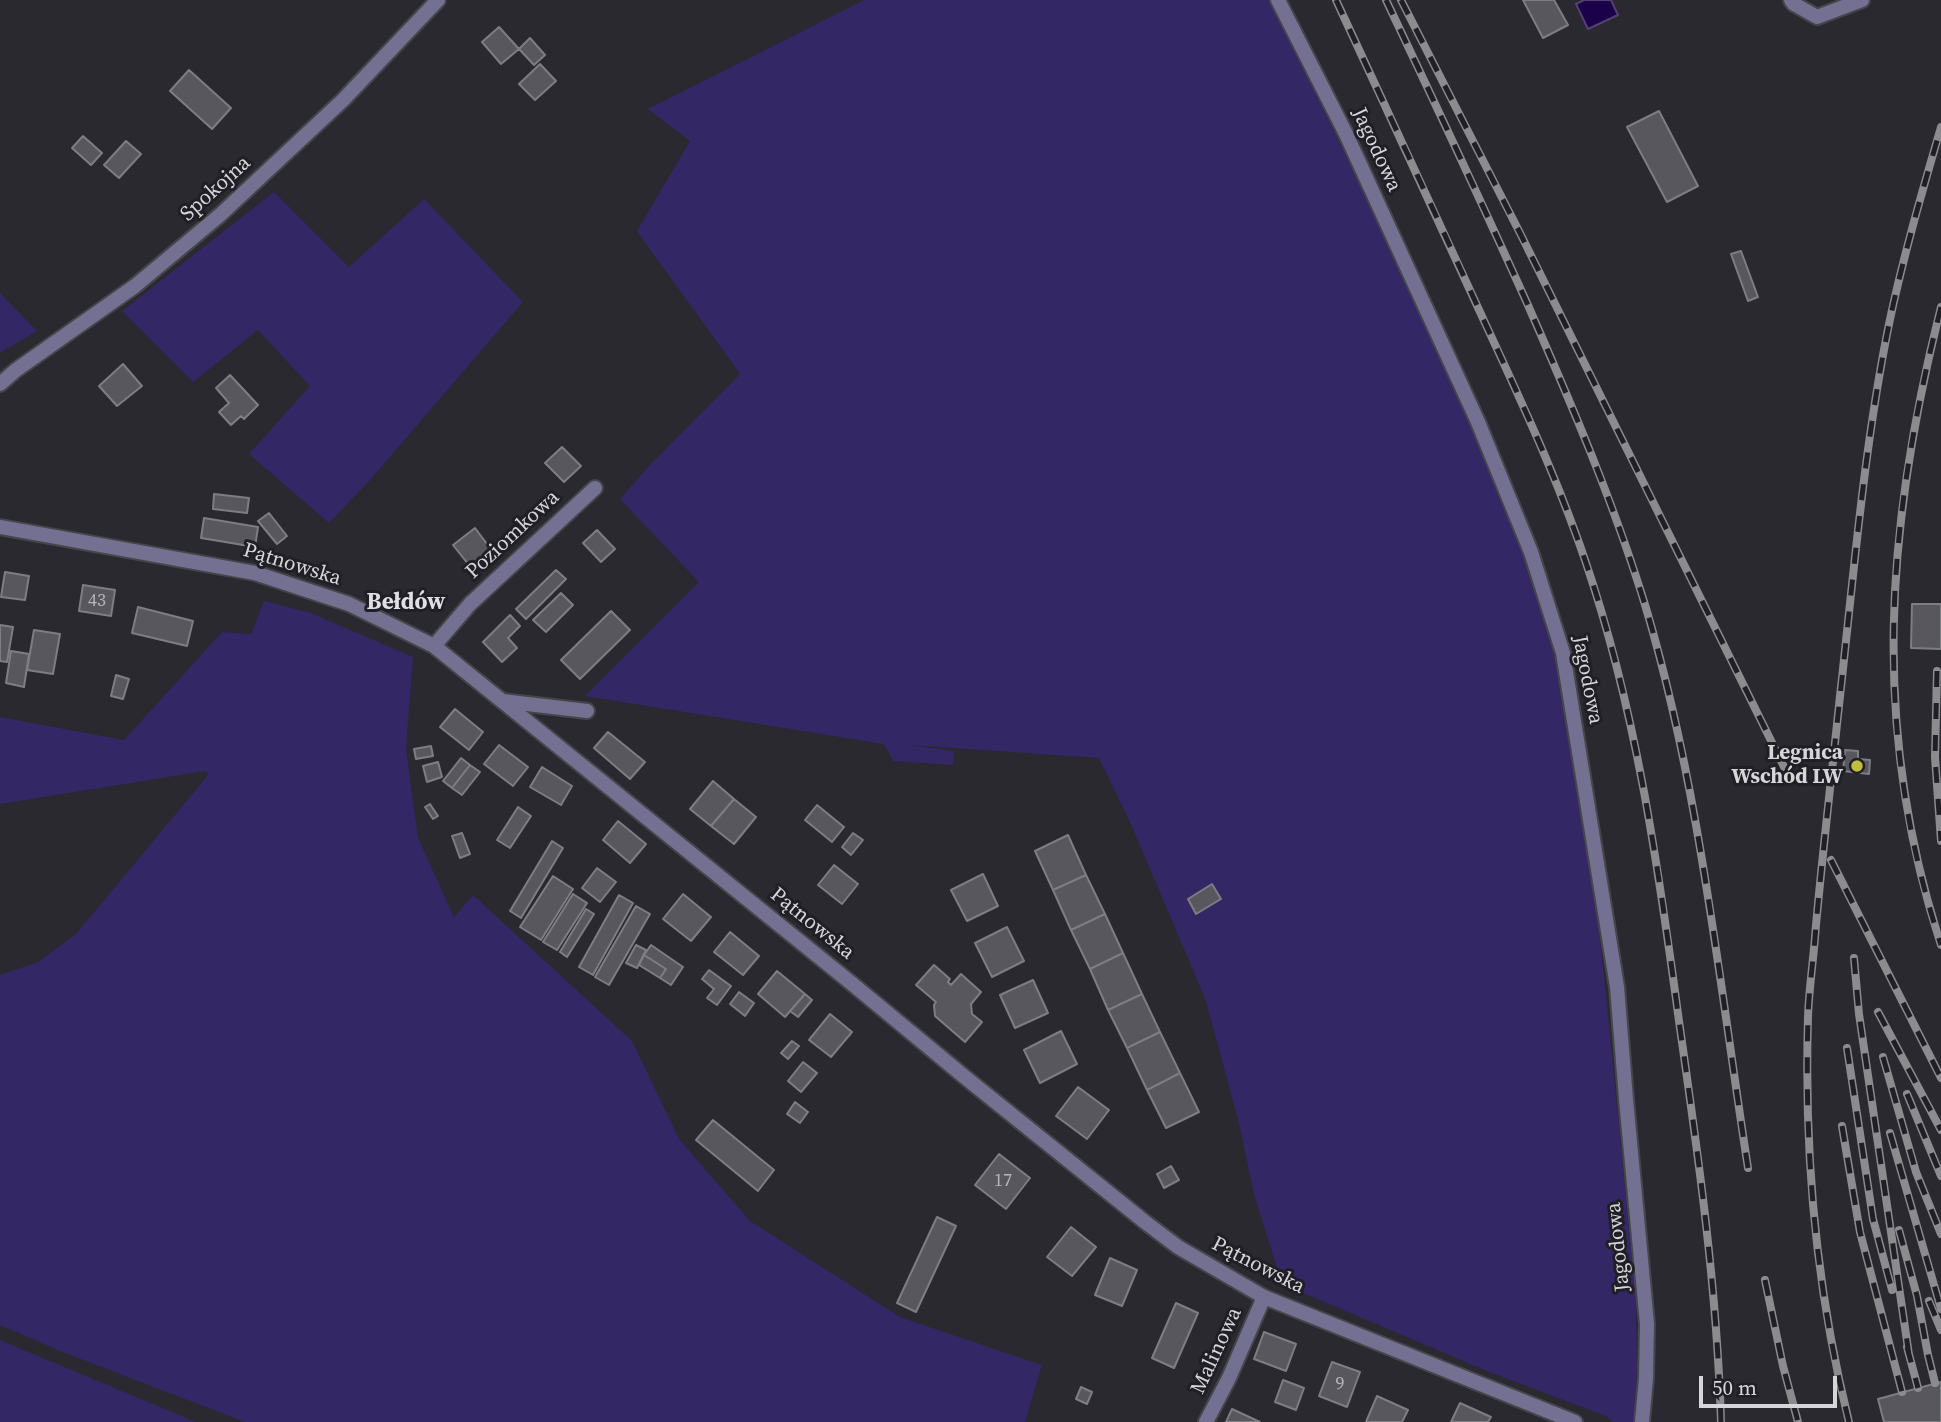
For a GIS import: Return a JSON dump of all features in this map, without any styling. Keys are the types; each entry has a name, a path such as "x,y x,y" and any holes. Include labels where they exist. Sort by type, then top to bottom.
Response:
{"street":[{"name":"Spokojna","path":"0,384 135,286 220,215 343,100 438,0"},
{"name":"Jagodowa","path":"1278,0 1346,134 1478,422 1531,552 1563,653 1618,987 1647,1324 1642,1422"},
{"path":"1791,0 1817,18 1862,0"},
{"name":"Poziomkowa","path":"434,646 470,604 595,488"},
{"name":"Pątnowska","path":"1,525 255,573 349,604 434,646 1178,1247 1264,1297 1575,1422"},
{"path":"502,701 587,710"},
{"name":"Malinowa","path":"1206,1422 1229,1378 1264,1297"}],"shaded area":[{"path":"864,0 1270,0 1396,258 1491,472 1526,563 1555,654 1594,886 1606,995 1636,1299 1635,1422 1614,1422 1606,1416 1487,1371 1282,1284 1254,1194 1239,1123 1206,1001 1131,824 1099,758 909,745 954,751 953,765 893,761 884,744 585,696 699,582 620,499 740,374 637,231 690,141 648,109"},
{"path":"1584,0 1611,0 1618,15 1588,29 1576,4"},
{"path":"274,192 349,267 424,199 523,302 371,479 329,523 249,454 310,386 258,330 193,382 122,311"},
{"path":"0,293 37,331 0,353"},
{"path":"264,601 311,613 413,657 406,749 418,838 454,917 473,895 632,1041 679,1139 750,1221 900,1317 1042,1365 1025,1422 245,1422 0,1325 0,975 38,962 76,934 209,774 205,771 0,804 0,717 124,740 222,632 251,634"},
{"path":"0,1340 196,1422 0,1422"}],"building":[{"path":"1523,0 1554,0 1568,25 1543,38"},
{"path":"499,27 519,49 501,64 482,42"},
{"path":"530,38 545,55 534,65 519,49"},
{"path":"540,64 556,81 535,100 519,84"},
{"path":"189,70 231,108 212,129 170,91"},
{"path":"1659,111 1698,186 1667,202 1627,127"},
{"path":"83,136 102,153 91,165 72,148"},
{"path":"126,141 141,154 119,178 104,165"},
{"path":"1741,251 1758,297 1748,301 1731,254"},
{"path":"123,364 142,386 117,406 99,386"},
{"path":"230,375 258,405 244,419 241,416 231,425 219,412 229,403 216,388"},
{"path":"562,447 581,466 564,482 545,463"},
{"path":"214,494 249,498 247,513 213,509"},
{"path":"269,513 287,536 277,544 258,521"},
{"path":"204,518 258,527 255,547 201,538"},
{"path":"475,528 493,552 472,569 453,545"},
{"path":"597,530 615,549 601,562 583,543"},
{"path":"556,570 566,579 526,619 516,609"},
{"path":"5,572 29,576 25,600 1,597"},
{"path":"83,585 115,590 111,616 79,611"},
{"path":"561,593 573,605 546,632 533,620"},
{"path":"1912,604 1941,604 1941,649 1911,648"},
{"path":"138,607 193,621 187,646 132,633"},
{"path":"611,611 630,630 580,679 561,660"},
{"path":"510,615 520,626 508,638 517,648 502,662 483,642"},
{"path":"0,625 13,627 7,662 0,661"},
{"path":"34,630 60,634 53,674 27,670"},
{"path":"11,651 29,654 24,687 6,683"},
{"path":"116,675 129,679 123,699 111,696"},
{"path":"455,709 483,732 469,750 440,727"},
{"path":"608,732 645,762 630,779 594,748"},
{"path":"499,745 528,767 513,786 484,764"},
{"path":"431,746 433,756 416,759 414,749"},
{"name":"Legnica Wschód LW","path":"1845,750 1858,751 1858,759 1870,760 1869,774 1843,771"},
{"path":"461,758 470,765 452,788 443,781"},
{"path":"438,762 442,777 427,782 423,766"},
{"path":"470,765 480,772 462,795 452,788"},
{"path":"542,767 572,786 561,805 530,787"},
{"path":"713,781 734,799 711,826 690,809"},
{"path":"734,799 756,817 734,844 711,826"},
{"path":"430,804 438,816 433,819 425,807"},
{"path":"817,805 844,827 832,842 805,820"},
{"path":"518,807 531,816 510,848 497,840"},
{"path":"618,821 646,844 630,863 603,840"},
{"path":"462,833 470,854 460,858 452,836"},
{"path":"853,833 863,840 851,855 842,847"},
{"path":"1068,835 1086,875 1053,890 1035,851"},
{"path":"552,841 563,848 521,918 510,911"},
{"path":"834,865 858,884 842,904 818,885"},
{"path":"597,868 616,882 600,902 582,888"},
{"path":"983,874 998,906 967,921 951,890"},
{"path":"1086,875 1105,914 1071,930 1053,890"},
{"path":"553,876 573,889 541,940 520,927"},
{"path":"1212,884 1221,899 1196,914 1188,899"},
{"path":"573,894 587,903 557,950 543,942"},
{"path":"683,894 711,917 691,941 663,919"},
{"path":"619,895 633,903 593,975 579,967"},
{"path":"636,906 650,914 609,985 595,977"},
{"path":"586,909 594,914 567,957 560,952"},
{"path":"1105,914 1123,953 1090,969 1071,930"},
{"path":"1007,927 1024,961 992,977 975,943"},
{"path":"730,932 759,956 743,975 714,952"},
{"path":"636,945 646,950 637,968 626,963"},
{"path":"651,945 683,967 671,985 660,978 666,969 644,955"},
{"path":"1123,953 1142,994 1108,1010 1090,969"},
{"path":"644,955 666,969 660,978 639,965"},
{"path":"934,965 950,979 948,982 951,985 961,974 981,992 971,1004 972,1014 982,1022 965,1042 935,1016 936,1002 916,985"},
{"path":"709,970 731,986 717,1005 707,998 714,989 702,979"},
{"path":"777,971 805,994 785,1017 758,994"},
{"path":"1033,980 1048,1013 1015,1028 1000,995"},
{"path":"739,992 754,1003 745,1016 730,1004"},
{"path":"805,994 812,1000 798,1017 790,1011"},
{"path":"1142,994 1160,1032 1127,1048 1108,1010"},
{"path":"830,1014 852,1032 831,1057 809,1040"},
{"path":"1061,1031 1077,1064 1040,1083 1024,1050"},
{"path":"1160,1032 1180,1073 1147,1090 1127,1048"},
{"path":"792,1041 799,1046 788,1059 781,1053"},
{"path":"803,1062 817,1073 801,1092 788,1081"},
{"path":"1180,1073 1199,1112 1166,1128 1147,1090"},
{"path":"1078,1087 1109,1110 1087,1139 1056,1116"},
{"path":"795,1102 808,1112 800,1123 787,1114"},
{"path":"713,1120 774,1170 758,1191 696,1140"},
{"path":"999,1154 1030,1178 1006,1209 975,1185"},
{"path":"1171,1166 1179,1180 1164,1188 1157,1174"},
{"path":"937,1217 956,1226 916,1312 897,1303"},
{"path":"1071,1227 1096,1247 1072,1276 1047,1257"},
{"path":"1110,1258 1137,1270 1122,1306 1095,1295"},
{"path":"1176,1303 1198,1313 1174,1368 1152,1358"},
{"path":"1264,1332 1296,1344 1286,1371 1254,1359"},
{"path":"1332,1362 1360,1372 1347,1407 1319,1396"},
{"path":"1283,1380 1304,1388 1296,1410 1275,1402"},
{"path":"1941,1382 1941,1422 1884,1422 1878,1399"},
{"path":"1081,1387 1092,1392 1087,1404 1076,1399"},
{"path":"1377,1396 1408,1410 1402,1422 1366,1422"},
{"path":"1460,1403 1491,1417 1488,1422 1451,1422"},
{"path":"1232,1409 1260,1422 1226,1422"}],"railway":[{"path":"1336,0 1549,466 1574,528 1603,616 1632,730 1663,904 1706,1221 1721,1422"},
{"path":"1386,0 1560,378 1634,569 1665,677 1681,746 1706,886 1748,1168"},
{"path":"1401,0 1521,235 1791,781"},
{"path":"1849,1422 1828,1322 1815,1221 1808,1119 1809,1006 1866,463 1894,299 1941,127"},
{"path":"1941,307 1922,388 1908,468 1898,547 1894,626 1895,705 1903,784 1918,864 1941,945"},
{"path":"1937,671 1935,757 1941,841"},
{"path":"1831,860 1941,1078"},
{"path":"1854,958 1859,1014 1909,1355"},
{"path":"1878,1012 1941,1130"},
{"path":"1847,1048 1873,1219 1892,1290"},
{"path":"1883,1057 1916,1172 1941,1234"},
{"path":"1907,1094 1941,1176"},
{"path":"1842,1126 1860,1232 1902,1392"},
{"path":"1890,1133 1941,1309"},
{"path":"1899,1230 1917,1296 1935,1383"},
{"path":"1765,1280 1798,1422"},
{"path":"1929,1301 1941,1330"},
{"path":"1907,1347 1918,1388"}],"place":[{"name":"Legnica Wschód LW","path":"1857,766"}],"district":[{"name":"Bełdów","path":"406,603"}]}
